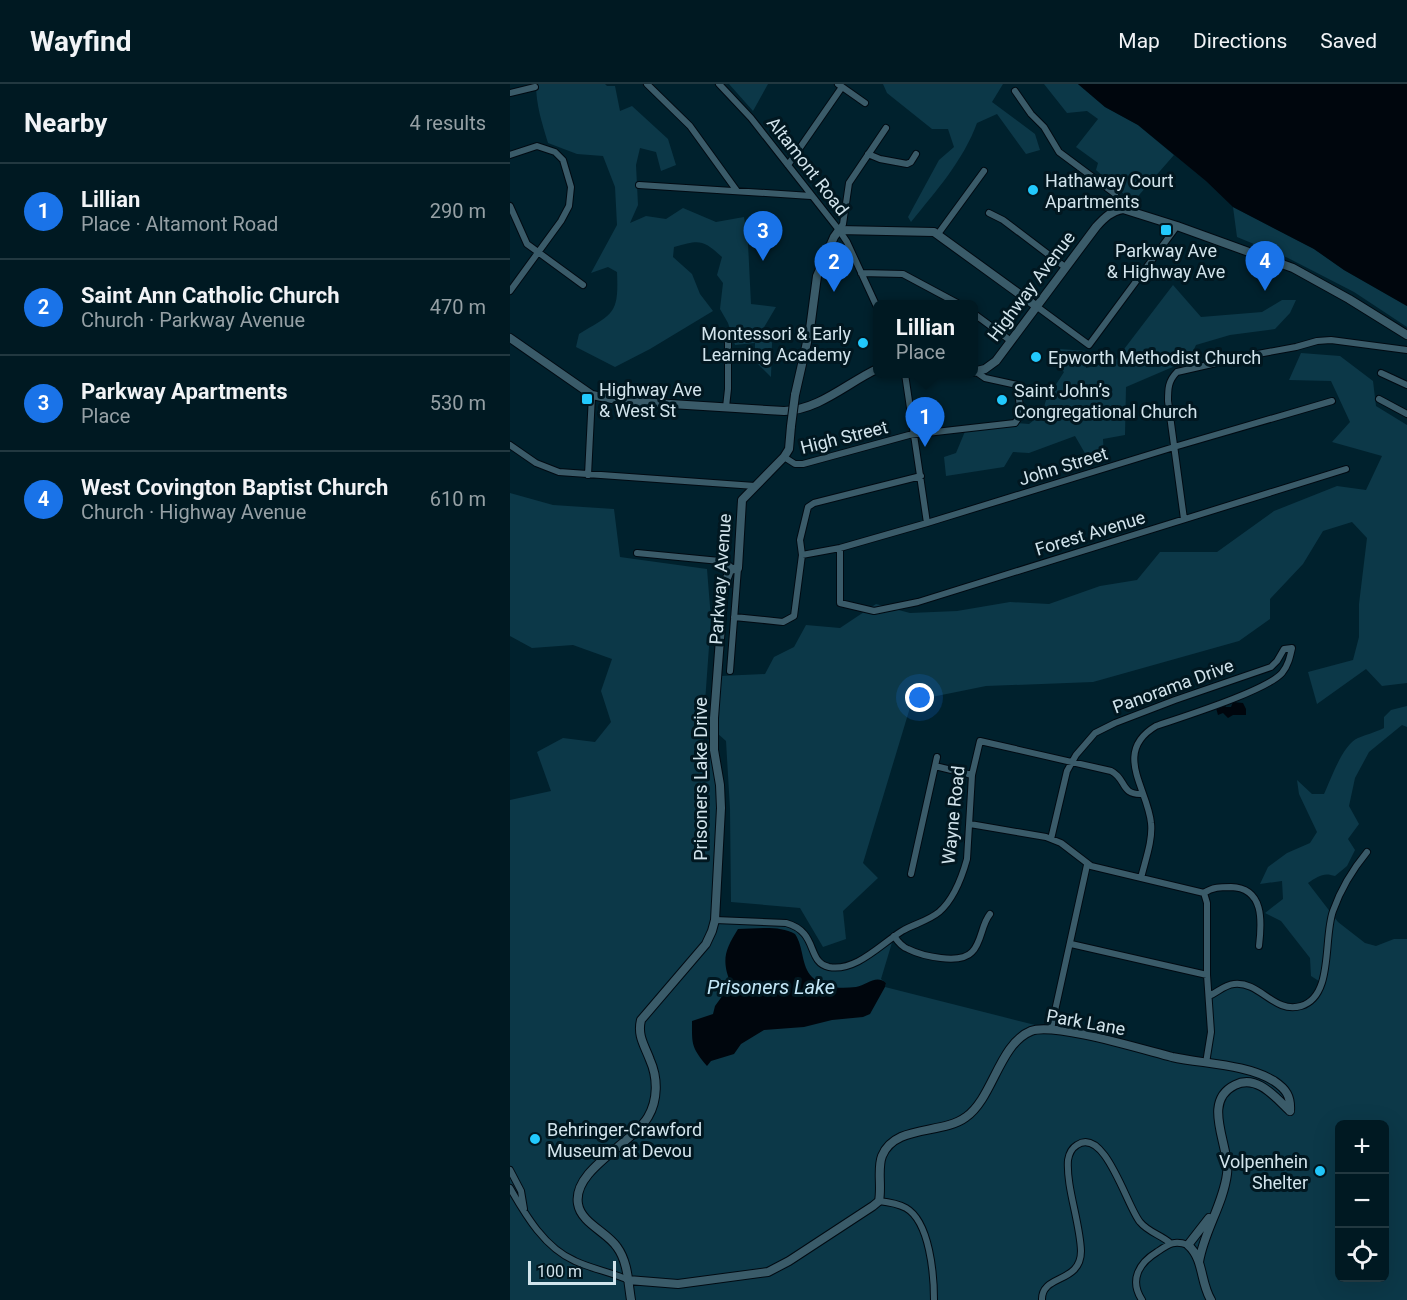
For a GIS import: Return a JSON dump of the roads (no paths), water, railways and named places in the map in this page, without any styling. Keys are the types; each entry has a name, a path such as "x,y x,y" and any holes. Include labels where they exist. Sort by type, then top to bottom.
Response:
{"street":[{"path":"647,84 690,126 737,191"},
{"name":"Altamont Road","path":"719,84 739,103 839,230 874,300"},
{"path":"788,165 840,85 865,103"},
{"path":"510,93 535,87"},
{"path":"1016,90 1031,114 1044,127 1059,152 1114,193 1118,201 1118,210 1131,211 1177,226 1293,268 1407,335"},
{"path":"784,457 789,449 795,395 810,329 817,276 834,237 843,224 849,183 886,128"},
{"path":"510,155 537,146 555,152 563,160 571,187 571,199 561,221 510,291"},
{"path":"868,154 880,159 907,164 916,154"},
{"path":"938,234 984,171"},
{"path":"639,185 812,196"},
{"path":"510,206 527,244 583,285"},
{"name":"Highway Avenue","path":"978,370 993,364 1105,217 1118,210"},
{"path":"989,213 1003,220 1065,267"},
{"path":"839,230 928,231 938,234 1089,345 1177,226"},
{"path":"861,273 903,274 952,300"},
{"path":"978,317 1011,341"},
{"path":"726,407 728,333"},
{"path":"510,338 592,395 622,401 784,411 803,409 873,371"},
{"path":"1184,519 1168,401 1169,382 1177,372 1317,341 1331,340 1407,350"},
{"path":"1381,373 1407,385"},
{"name":"High Street","path":"784,457 795,464 803,464 915,435 1015,423 1021,414 1017,385 985,378 978,374"},
{"path":"906,378 927,523"},
{"path":"588,475 592,395"},
{"path":"1379,399 1407,414"},
{"name":"John Street","path":"802,555 840,548 927,523 1332,401"},
{"path":"510,445 545,467 559,472 755,486"},
{"name":"Parkway Avenue","path":"730,671 735,568 742,500 784,457"},
{"name":"Forest Avenue","path":"840,548 840,603 874,611 888,610 1346,469"},
{"path":"734,617 783,622 792,619 796,609 802,555 800,540 808,507 814,503 921,476"},
{"path":"636,553 720,561 735,568"},
{"name":"Prisoners Lake Drive","path":"631,1300 625,1263 619,1249 584,1216 578,1204 577,1195 582,1181 637,1130 652,1111 656,1092 655,1074 641,1041 641,1020 706,944 715,920 721,808 714,750 714,718 724,586 726,576 735,568"},
{"name":"Panorama Drive","path":"1051,839 1064,781 1072,762 1085,743 1098,731 1175,700 1271,667 1277,662 1284,649 1292,648 1286,667 1278,677 1251,691 1156,726 1147,733 1140,742 1134,766 1142,794"},
{"name":"Wayne Road","path":"715,920 786,923 796,926 806,935 820,962 838,968 851,964 894,936 928,920 948,901 964,867 970,824 972,775 980,741 1072,762"},
{"path":"911,874 937,757"},
{"path":"1072,762 1111,771 1119,776 1131,794 1142,794 1147,804 1152,827 1141,878"},
{"path":"935,766 972,775"},
{"path":"970,824 1051,839 1061,843 1088,865 1204,893 1212,888 1246,889 1253,894 1258,906 1259,946"},
{"path":"1209,996 1233,984 1247,985 1287,1007 1298,1007 1313,999 1325,972 1328,928 1333,912 1347,883 1367,852"},
{"path":"1051,1029 1088,865"},
{"path":"1204,893 1207,903 1207,975 1211,1032 1206,1063"},
{"path":"894,936 908,950 948,959 962,958 975,948 985,920 990,914"},
{"path":"1071,944 1207,975"},
{"name":"Park Lane","path":"879,1201 880,1161 882,1154 892,1143 910,1134 951,1125 964,1119 979,1102 1014,1044 1031,1031 1051,1029 1245,1071 1274,1081 1286,1091 1290,1111 1265,1089 1254,1083 1240,1083 1230,1088 1224,1095 1219,1109 1218,1122 1227,1158 1227,1171 1220,1199 1214,1211"},
{"path":"1042,1300 1042,1294 1047,1286 1073,1272 1080,1258 1068,1159 1074,1147 1082,1142 1095,1143 1101,1149 1139,1221 1155,1235 1170,1243"},
{"path":"510,1170 521,1191 524,1210"},
{"path":"510,1188 546,1241 561,1254 585,1266 628,1280 678,1284 768,1272 789,1261 879,1201 895,1203 905,1207 916,1217 926,1242 932,1267 934,1300"},
{"path":"1188,1245 1214,1211"},
{"path":"1199,1262 1214,1211"},
{"path":"1142,1300 1136,1286 1139,1267 1147,1258 1170,1243 1178,1241 1188,1245 1196,1254 1203,1282 1211,1300"}],"water":[{"path":"1078,84 1407,84 1407,306 1344,270 1314,249 1233,207 1206,181 1138,125 1105,107"},
{"path":"1233,702 1243,703 1246,715 1233,715 1228,718 1223,713 1218,715 1216,708 1223,703 1226,707 1231,707"},
{"name":"Prisoners Lake","path":"775,928 795,934 808,973 821,983 832,987 850,988 879,980 886,983 885,987 870,1014 804,1027 764,1030 741,1044 734,1054 711,1061 707,1066 694,1045 692,1021 713,1014 715,1006 731,984 725,962 727,949 738,929"}],"place":[{"name":"Hathaway Court Apartments","path":"1033,190"},
{"name":"Parkway Ave & Highway Ave","path":"1166,230"},
{"name":"Parkway Apartments","path":"763,261"},
{"name":"West Covington Baptist Church","path":"1265,291"},
{"name":"Saint Ann Catholic Church","path":"834,292"},
{"name":"Montessori & Early Learning Academy","path":"863,343"},
{"name":"Epworth Methodist Church","path":"1036,357"},
{"name":"Highway Ave & West St","path":"587,399"},
{"name":"Saint John’s Congregational Church","path":"1002,400"},
{"name":"Lillian","path":"925,447"},
{"name":"Behringer-Crawford Museum at Devou","path":"535,1139"},
{"name":"Volpenhein Shelter","path":"1320,1171"}]}
